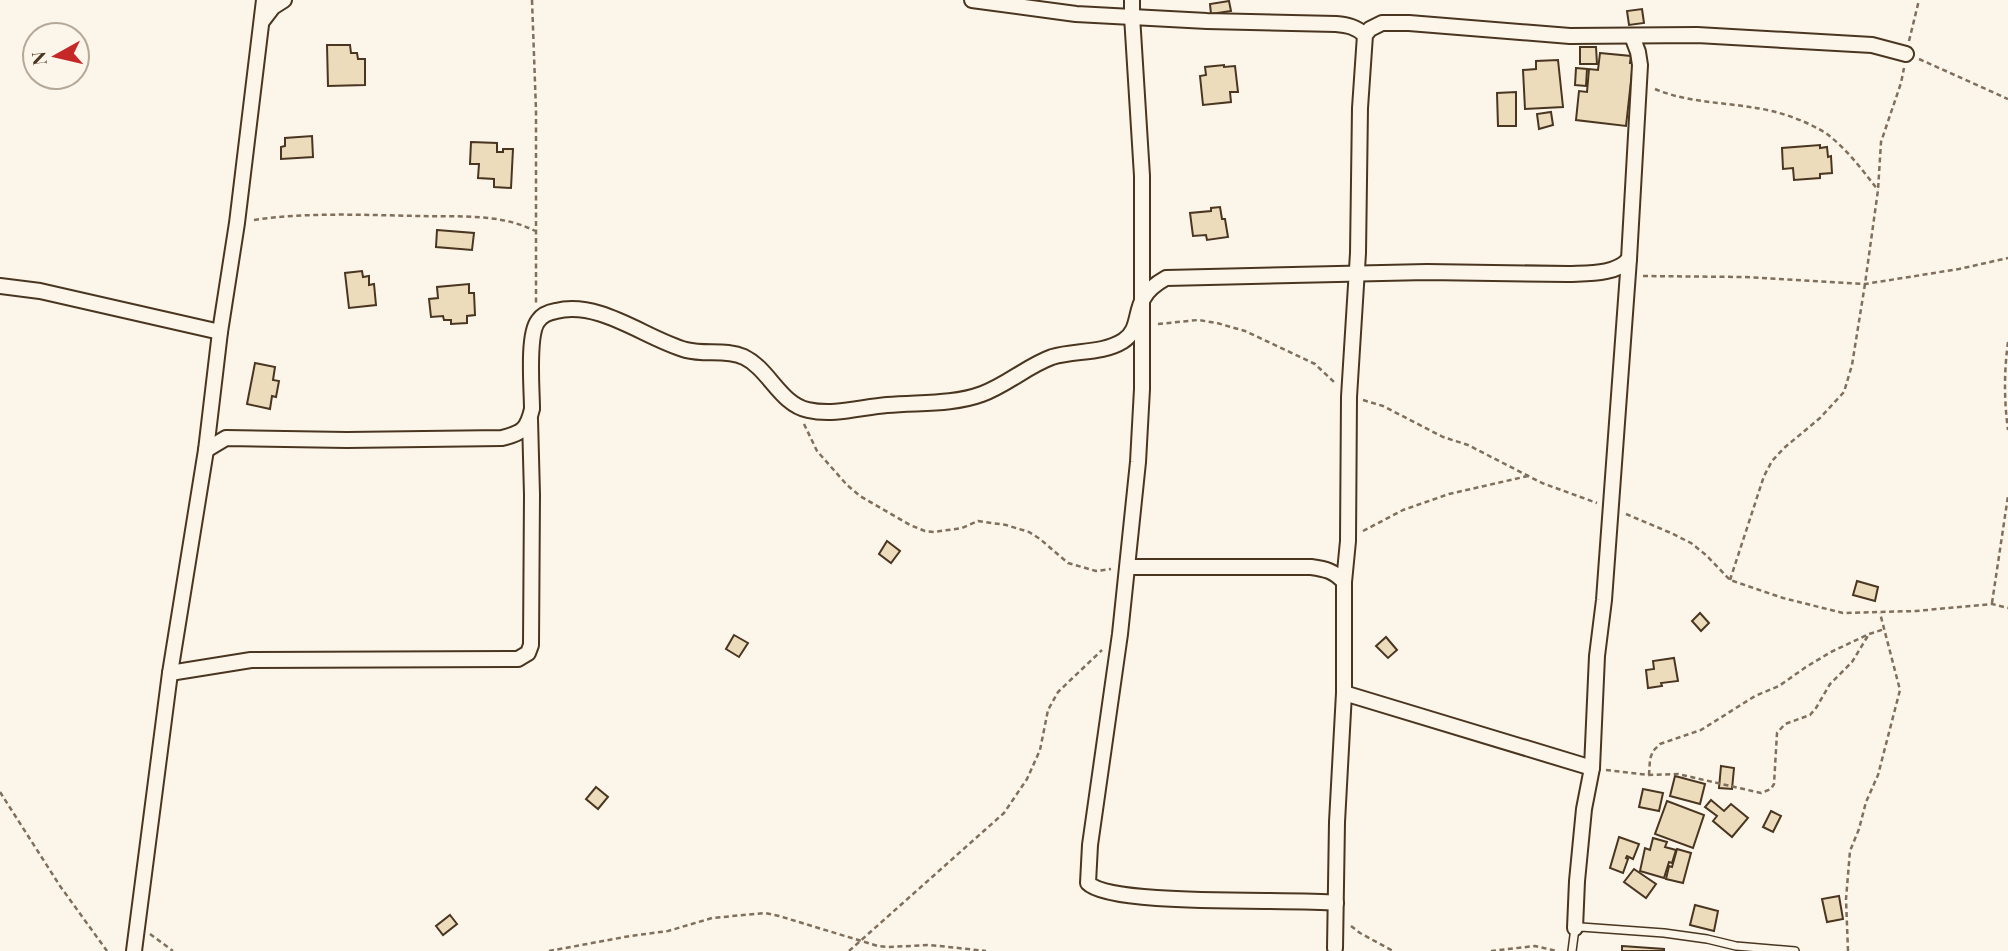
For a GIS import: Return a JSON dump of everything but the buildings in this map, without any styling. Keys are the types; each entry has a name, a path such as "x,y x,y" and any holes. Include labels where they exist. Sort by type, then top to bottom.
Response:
{"street":[{"path":"134,951 170,673 206,450 264,0"},
{"path":"263,21 273,7 284,0"},
{"path":"972,0 1076,15 1336,24 1359,29 1364,35"},
{"path":"1132,0 1142,176 1138,462 1120,634 1087,880 1089,885 1099,890 1145,897 1336,903"},
{"path":"1335,950 1337,822 1344,693 1344,582 1348,541 1349,397 1364,35 1382,23 1409,23 1570,36 1696,35 1872,45 1906,54"},
{"path":"1575,928 1583,821 1591,768 1597,656 1604,600 1629,266 1640,65 1632,36"},
{"path":"170,673 251,660 518,659 528,653 531,645 530,419 533,333 538,321 548,313 586,310 690,351 733,353 758,366 779,391 806,410 833,411 970,398 1001,386 1049,358 1110,347 1123,341 1133,331 1142,299 1155,284 1166,278 1466,272 1568,275 1629,266"},
{"path":"0,286 40,291 220,332"},
{"path":"206,450 226,438 502,438 520,433 530,419"},
{"path":"1128,567 1311,567 1327,569 1344,582"},
{"path":"1344,693 1591,768"}],"lane":[{"path":"1572,951 1575,928 1592,927 1664,933 1736,946 1795,951"}],"path":[{"path":"532,0 538,321"},
{"path":"1730,580 1764,477 1772,461 1821,418 1844,392 1852,365 1865,284 1878,190 1881,142 1901,83 1919,0"},
{"path":"1906,54 2008,99"},
{"path":"1639,83 1681,98 1752,107 1807,123 1828,135 1857,163 1878,190"},
{"path":"237,223 316,215 478,218 510,221 535,231"},
{"path":"1629,266 1651,277 1745,277 1865,284 2008,258"},
{"path":"1142,325 1198,320 1245,331 1315,365 1349,397 1383,406 1528,476 1671,533 1691,543 1730,580 1783,598 1843,613 1880,613 1992,604 2008,608"},
{"path":"2008,342 2004,371 2008,430"},
{"path":"794,403 817,451 847,485 860,496 910,525 934,532 962,528 978,521 1006,525 1040,538 1068,563 1096,571 1128,567"},
{"path":"1356,535 1403,510 1448,494 1528,476"},
{"path":"1992,604 2008,496"},
{"path":"1848,951 1846,899 1850,851 1878,775 1900,690 1880,613"},
{"path":"1649,775 1650,759 1660,744 1701,730 1755,696 1779,686 1831,652 1885,629"},
{"path":"849,951 1004,813 1027,779 1040,750 1048,710 1058,692 1120,634"},
{"path":"1591,768 1649,775 1678,774 1761,793 1767,791 1774,784 1777,733 1785,724 1810,715 1830,684 1852,662 1869,634"},
{"path":"0,792 60,886 107,951"},
{"path":"1336,903 1347,923 1393,951"},
{"path":"550,951 668,931 712,918 765,913 888,947 930,945 986,951"},
{"path":"136,923 173,951"},
{"path":"1491,951 1535,946 1557,951"}]}
